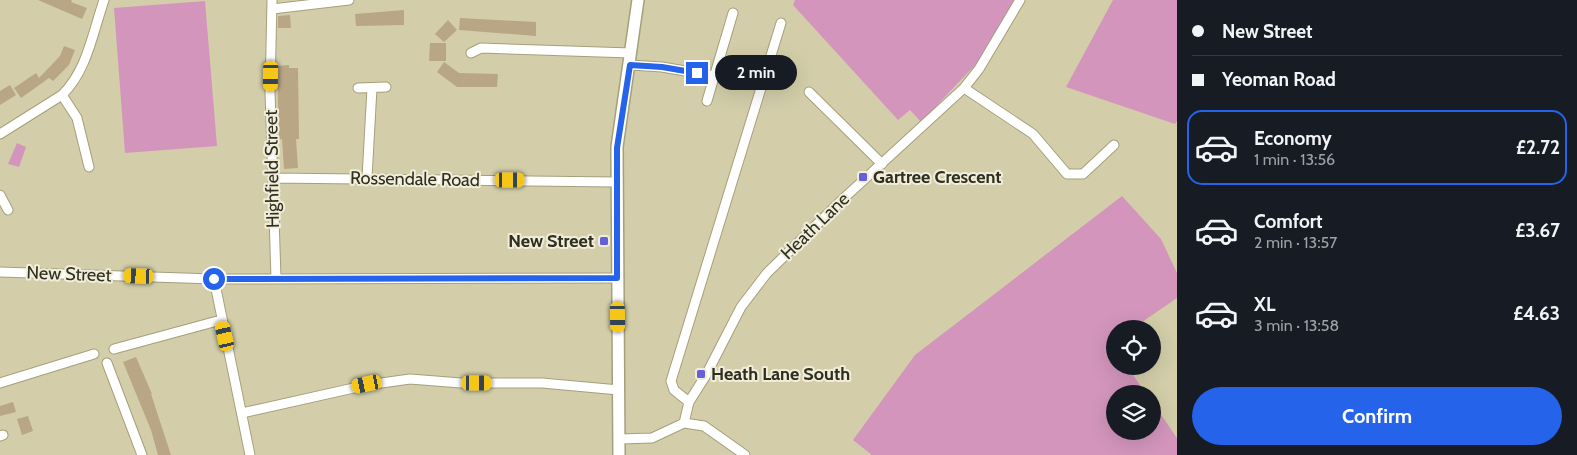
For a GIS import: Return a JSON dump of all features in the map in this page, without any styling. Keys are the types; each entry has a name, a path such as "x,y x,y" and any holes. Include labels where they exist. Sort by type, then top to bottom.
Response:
{"street":[{"path":"0,134 70,88 83,64 104,0"},
{"path":"272,4 349,0"},
{"path":"619,455 617,148 638,0"},
{"name":"Heath Lane","path":"684,423 689,402 706,375 741,306 767,273 964,88 979,69 1020,0"},
{"name":"Highfield Street","path":"272,4 270,92 276,278"},
{"path":"707,101 733,13"},
{"path":"689,402 674,390 671,381 781,23"},
{"path":"471,53 481,48 631,53"},
{"path":"630,65 662,67 714,76"},
{"path":"358,88 386,88"},
{"path":"366,178 372,88"},
{"path":"964,88 1033,134 1067,174 1083,174 1114,145"},
{"path":"810,92 882,164"},
{"path":"62,95 77,118 89,167"},
{"name":"Rossendale Road","path":"273,178 616,182"},
{"path":"0,195 8,210"},
{"name":"New Street","path":"0,272 214,279 617,278"},
{"path":"214,279 250,455"},
{"path":"114,349 222,320"},
{"path":"0,383 94,354"},
{"path":"107,363 142,455"},
{"path":"242,413 367,384 410,379 461,383 542,383 619,390"},
{"path":"620,439 652,438 684,423 700,424 745,455"}],"shaded area":[{"path":"795,0 1015,0 979,61 921,122 910,110 898,120 793,5"},
{"path":"1113,0 1177,0 1177,121 1175,124 1066,87"},
{"path":"205,1 217,146 125,153 114,8"},
{"path":"17,143 26,147 19,167 8,164"},
{"path":"1122,196 1161,239 1177,273 1177,298 1145,320 1106,320 1106,375 1133,375 1140,385 1106,385 1106,440 1161,440 1161,415 1177,438 1177,455 872,455 853,440 915,355"}],"building":[{"path":"38,0 72,0 71,2 87,8 82,19"},
{"path":"404,10 404,25 356,26 355,14"},
{"path":"290,15 291,28 278,28 278,16"},
{"path":"460,18 536,22 536,36 459,30"},
{"path":"448,20 457,30 444,42 435,34"},
{"path":"430,43 446,43 446,61 429,61"},
{"path":"64,46 75,50 69,65 53,81 49,78 21,98 14,88 36,73 39,78 60,56"},
{"path":"444,62 459,73 498,74 497,87 457,87 437,72"},
{"path":"289,65 289,68 298,68 299,139 296,139 298,168 284,169 282,139 279,140 277,66"},
{"path":"10,85 16,95 0,105 0,91"},
{"path":"136,357 152,394 171,455 158,455 151,430 123,362"},
{"path":"13,402 16,412 0,416 0,406"},
{"path":"28,416 33,431 22,435 17,419"}],"place":[{"name":"Gartree Crescent","path":"863,177"},
{"name":"New Street","path":"604,241"},
{"name":"Heath Lane South","path":"701,374"}],"route":[{"path":"214,279 617,278 617,148 630,65 662,67 697,73"}]}
